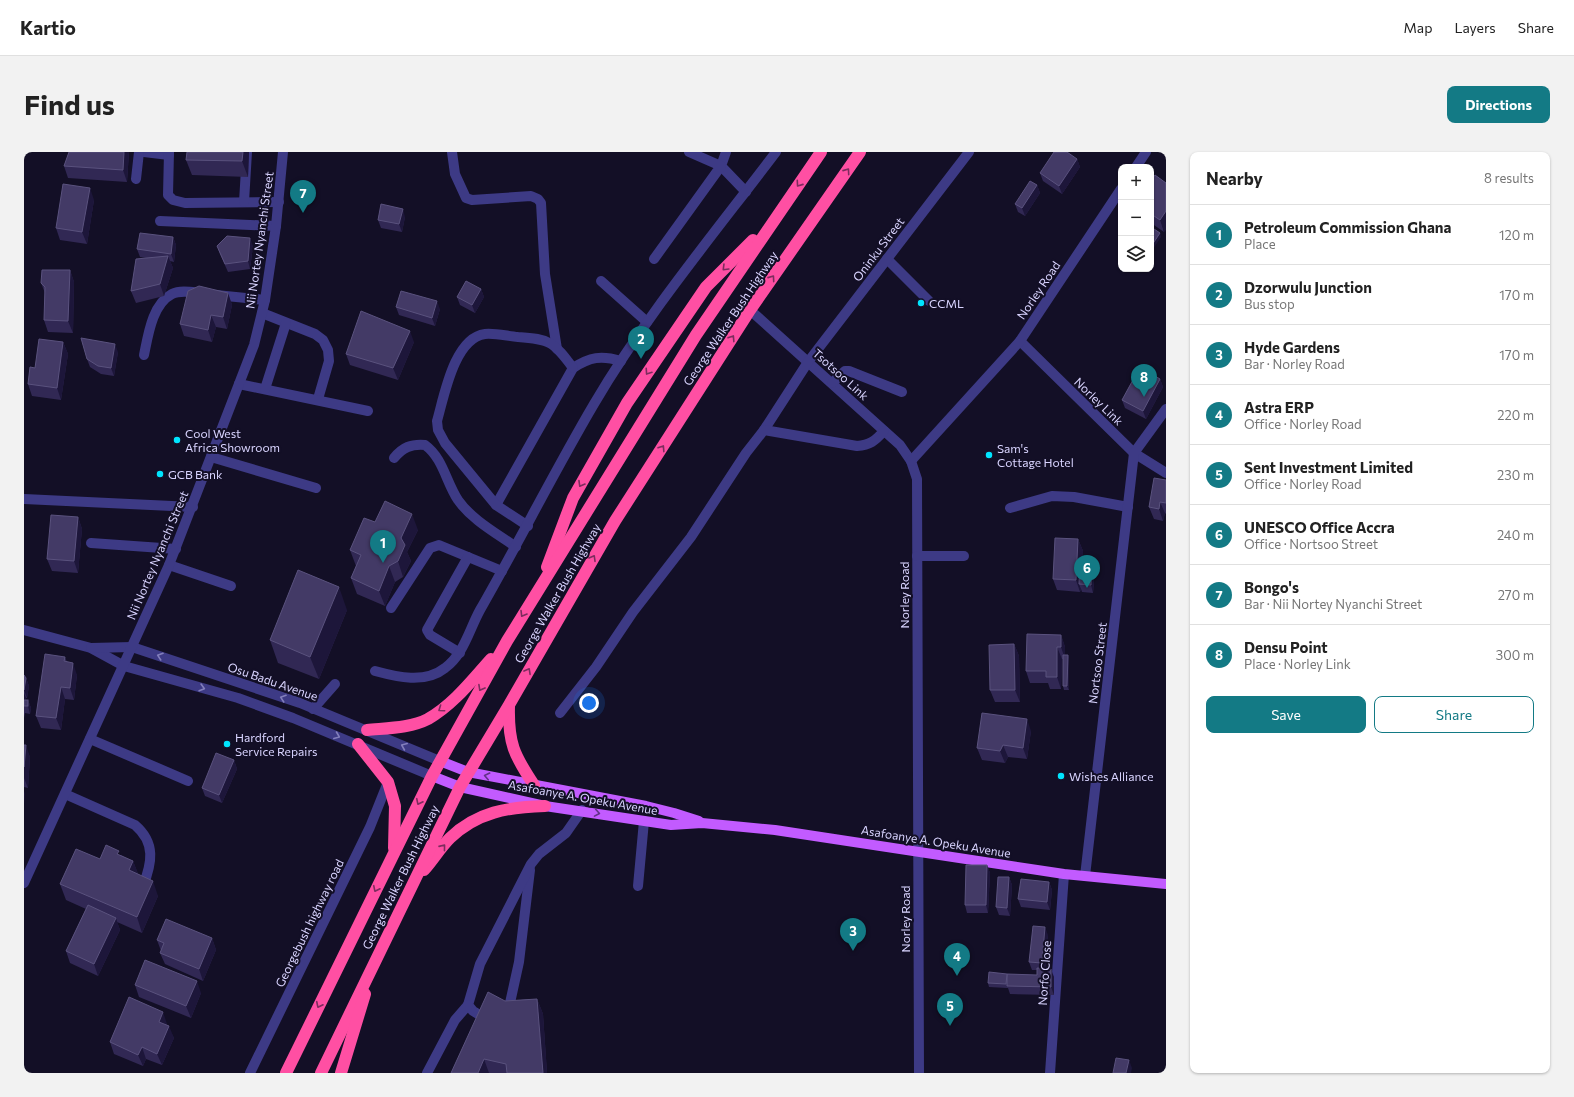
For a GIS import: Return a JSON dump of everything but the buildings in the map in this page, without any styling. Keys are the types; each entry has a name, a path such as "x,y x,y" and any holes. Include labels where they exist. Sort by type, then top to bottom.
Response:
{"highway":[{"name":"George Walker Bush Highway","path":"286,1073 432,776 507,641 696,335 772,221 821,152"},
{"name":"George Walker Bush Highway","path":"321,1073 410,888 468,772 509,705 615,521 750,310 860,152"},
{"path":"540,587 573,498 627,403 706,287 772,221"},
{"path":"367,730 399,727 427,719 455,700 507,641"},
{"path":"509,705 508,731 517,760 534,785"},
{"path":"358,744 388,782 396,806 394,854"},
{"path":"410,888 450,838 470,822 496,810 545,806"},
{"path":"341,1073 374,962"}],"main road":[{"name":"Asafoanye A. Opeku Avenue","path":"440,761 468,772 660,810 702,822 775,830 1064,874 1166,884"},
{"name":"Asafoanye A. Opeku Avenue","path":"432,776 460,787 545,806 582,810 671,825 702,822"}],"street":[{"path":"136,179 138,152"},
{"path":"144,152 169,153 168,195 174,200 185,203 279,202"},
{"path":"244,202 247,152"},
{"name":"Nii Nortey Nyanchi Street","path":"24,883 176,549 254,346 265,300 279,202 283,152"},
{"path":"452,152 455,174 466,198 472,200 531,196 538,199 541,203 545,274 557,349"},
{"path":"689,152 721,166 746,192"},
{"path":"654,259 721,166 726,152"},
{"path":"375,671 399,677 427,677 444,669 460,653 476,616 528,526 594,405 621,361 689,262 746,192 776,152"},
{"name":"Oninku Street","path":"560,713 596,667 634,612 691,537 746,453 764,430 808,362 969,152"},
{"path":"1138,164 1146,152"},
{"name":"Norley Road","path":"919,1073 917,479 911,461 1020,341 1118,194"},
{"path":"160,220 276,226"},
{"path":"887,259 929,301"},
{"path":"601,281 647,322"},
{"path":"144,355 153,317 167,298 173,294 183,291 265,300"},
{"name":"Tsotsoo Link","path":"750,310 900,445 911,461"},
{"path":"262,313 315,334 323,340 328,350 330,361 318,399"},
{"path":"265,390 286,323"},
{"path":"528,526 496,505 445,444 438,430 437,421 454,363 462,350 472,340 484,334 546,340 557,349 573,368"},
{"name":"Norley Link","path":"1020,341 1134,453 1166,472"},
{"path":"496,505 573,368 594,357 610,357 621,361"},
{"path":"832,383 844,371 849,371 902,392"},
{"path":"239,384 318,399 368,411"},
{"path":"1134,453 1166,409"},
{"path":"764,430 857,446 866,446 873,443 884,431"},
{"path":"394,458 399,452 411,445 425,445 437,458 458,499 465,509 473,517 516,547"},
{"name":"Nortsoo Street","path":"1085,876 1134,453"},
{"path":"211,457 316,488"},
{"path":"1010,508 1052,496 1074,497 1128,507"},
{"path":"24,499 193,507"},
{"path":"91,543 176,549"},
{"path":"391,608 430,548 439,545 502,571"},
{"path":"917,556 964,556"},
{"path":"460,653 430,635 427,630 468,557"},
{"path":"169,565 231,586"},
{"name":"Osu Badu Avenue","path":"24,630 91,648 124,666 238,698 358,744 432,776"},
{"name":"Osu Badu Avenue","path":"91,648 132,646 313,709 440,761"},
{"path":"313,709 335,684"},
{"path":"90,740 188,781"},
{"name":"Georgebush highway road","path":"250,1073 370,827 388,782"},
{"path":"65,794 135,825 142,830 152,855 143,886"},
{"path":"427,1073 454,1020 468,1005 480,964 531,864 539,854 566,833 582,810"},
{"path":"638,886 644,821"},
{"path":"507,1014 511,1005 519,962 531,864"},
{"name":"Norfo Close","path":"1050,1073 1064,874"},
{"path":"468,1005 473,1011 488,1020"}],"place":[{"name":"Bongo's","path":"303,213"},
{"name":"CCML","path":"921,303"},
{"name":"Dzorwulu Junction","path":"641,359"},
{"name":"Densu Point","path":"1144,397"},
{"name":"Cool West Africa Showroom","path":"177,440"},
{"name":"Sam's Cottage Hotel","path":"989,455"},
{"name":"GCB Bank","path":"160,474"},
{"name":"Petroleum Commission Ghana","path":"383,563"},
{"name":"UNESCO Office Accra","path":"1087,588"},
{"name":"Hardford Service Repairs","path":"227,744"},
{"name":"Wishes Alliance","path":"1061,776"},
{"name":"Hyde Gardens","path":"853,951"},
{"name":"Astra ERP","path":"957,976"},
{"name":"Sent Investment Limited","path":"950,1026"}]}
